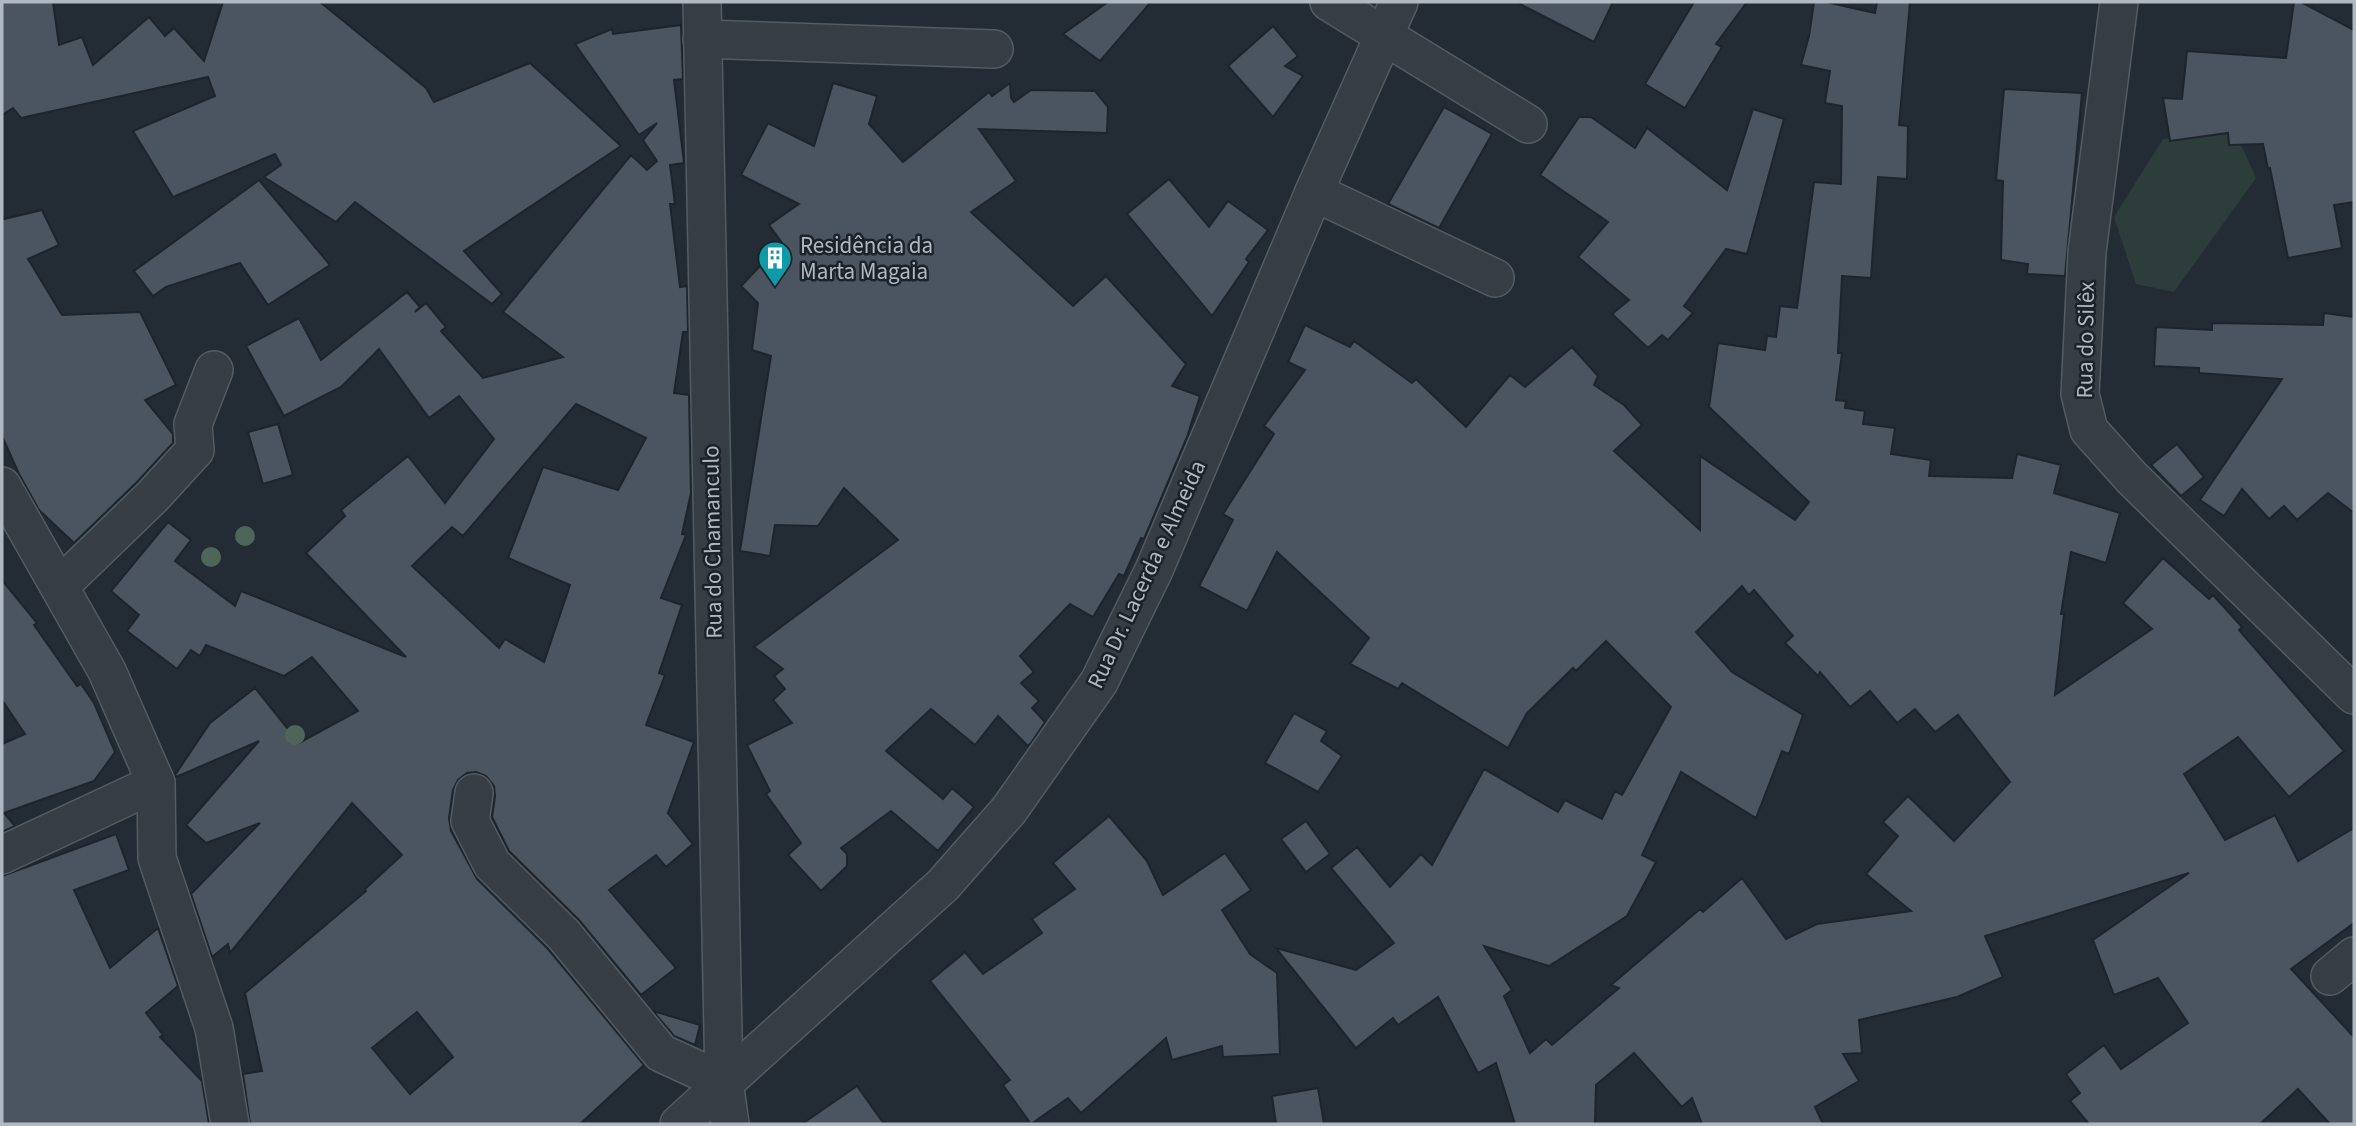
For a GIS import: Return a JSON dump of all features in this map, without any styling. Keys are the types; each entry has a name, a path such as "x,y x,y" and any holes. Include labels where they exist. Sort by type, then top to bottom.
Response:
{"street":[{"name":"Rua do Chamanculo","path":"702,2 724,1082 730,1124"},
{"path":"1329,2 1528,124"},
{"name":"Rua Dr. Lacerda e Almeida","path":"679,1124 943,885 1009,810 1099,682 1154,570 1314,192 1399,2"},
{"name":"Rua do Silêx","path":"2119,2 2087,252 2080,394 2089,430 2132,478 2354,695"},
{"path":"702,39 994,49"},
{"path":"1314,192 1495,278"},
{"path":"60,586 152,497 195,450 194,424 214,370"},
{"path":"2,486 107,671 156,783 157,858 214,1028 230,1124"},
{"path":"2,855 156,783"},
{"path":"474,793 470,821 492,864 564,935 661,1053 724,1082"}],"shaded area":[{"path":"2234,129 2256,178 2174,292 2136,284 2114,217 2163,139"}],"building":[{"path":"2,2 53,2 59,45 82,37 93,65 149,17 165,36 174,28 204,61 223,2 320,2 426,88 434,102 530,63 621,146 464,251 502,294 492,304 355,202 336,222 264,177 281,165 275,154 173,197 133,131 215,96 208,77 21,118 13,108 2,115"},
{"path":"1108,2 1151,2 1100,61 1063,34"},
{"path":"1516,2 1613,2 1594,42"},
{"path":"1694,2 1747,2 1716,44 1722,47 1685,108 1645,84"},
{"path":"1814,2 1826,2 1875,13 1877,2 1910,2 1899,125 1908,126 1907,179 1878,177 1871,278 1842,276 1838,353 1842,353 1836,400 1846,401 1845,408 1865,411 1863,424 1895,428 1891,454 1931,460 1929,476 2012,478 2017,454 2061,465 2054,493 2120,513 2106,563 2071,552 2061,614 2064,614 2055,695 2152,629 2123,603 2163,558 2209,599 2213,595 2242,627 2239,630 2344,751 2289,797 2238,737 2184,774 2225,840 2275,815 2298,861 2354,828 2354,923 2291,969 2354,1037 2354,1124 2330,1124 2298,1089 2260,1124 2089,1124 2070,1101 2080,1093 2066,1074 2104,1045 2121,1069 2188,1023 2158,978 2114,995 2093,940 2189,873 1985,936 2003,977 1957,997 1859,1020 1862,1053 1843,1054 1859,1081 1815,1107 1823,1124 1702,1124 1692,1098 1682,1107 1634,1053 1596,1085 1595,1124 1515,1124 1496,1063 1478,1073 1438,997 1398,1025 1393,1018 1356,1048 1276,948 1356,970 1394,943 1331,868 1357,847 1390,887 1421,854 1432,865 1484,769 1558,812 1565,800 1602,819 1615,791 1622,795 1671,707 1606,641 1576,671 1573,668 1527,713 1508,748 1402,683 1398,689 1350,664 1369,638 1277,552 1247,611 1199,586 1233,520 1223,514 1274,434 1264,426 1305,370 1288,362 1305,325 1350,347 1354,341 1412,383 1416,379 1466,427 1510,375 1525,387 1572,347 1598,376 1594,385 1624,405 1642,425 1614,451 1700,530 1700,456 1795,520 1809,502 1709,407 1718,343 1765,350 1767,336 1776,337 1780,306 1797,308 1814,182 1841,184 1842,106 1825,103 1830,71 1801,65","holes":["1742,586 1749,595 1754,590 1793,636 1785,643 1818,676 1820,672 1850,707 1870,691 1897,723 1915,709 1935,732 1958,715 2010,782 1954,841 1908,796 1883,822 1898,836 1866,874 1911,911 1817,924 1786,939 1742,878 1703,912 1700,909 1611,985 1619,988 1552,1045 1546,1039 1530,1053 1504,996 1512,990 1484,946 1549,966 1627,916 1656,862 1642,855 1681,772 1756,818 1782,751 1789,754 1803,715 1732,672 1696,632"]},
{"path":"2294,2 2301,2 2354,30 2354,202 2334,205 2342,248 2288,258 2263,144 2229,145 2228,133 2170,141 2163,98 2182,99 2187,51 2286,58"},
{"path":"681,25 683,79 674,80 684,163 670,165 675,204 670,204 680,287 687,286 688,332 683,332 674,393 689,395 691,493 682,534 686,535 661,598 682,605 659,673 665,675 646,725 694,742 668,813 693,844 666,867 656,855 609,890 676,968 641,995 579,920 509,851 492,817 494,786 486,776 476,772 467,773 458,780 453,790 449,818 451,831 477,879 548,949 644,1065 580,1124 250,1124 243,1074 262,1071 245,993 366,891 365,889 402,855 352,803 230,953 228,944 212,957 191,894 260,823 206,843 186,825 259,741 176,777 175,775 210,723 255,688 299,743 358,711 312,657 284,676 206,645 200,656 191,650 177,669 127,631 139,615 111,591 168,522 191,540 175,561 235,606 241,591 406,657 306,553 345,516 341,510 408,456 445,503 494,439 459,396 429,418 379,349 341,387 284,416 246,346 299,318 321,360 407,292 420,307 415,312 426,303 446,327 441,331 483,378 563,357 503,312 631,155 647,170 657,161 643,140 657,123 639,135 575,44 612,29 613,34","holes":["576,404 646,438 618,490 543,467 508,558 570,585 544,662 505,639 499,648 412,566 452,527 463,536","417,1012 453,1057 410,1094 372,1048"]},
{"path":"1273,26 1298,56 1285,66 1303,76 1273,117 1228,66"},
{"path":"833,83 877,96 869,124 903,162 989,92 992,96 1010,83 1011,98 1014,102 1031,90 1095,91 1108,107 1107,133 979,129 1016,181 971,212 1073,306 1106,276 1186,364 1172,386 1200,396 1187,437 1144,539 1141,538 1124,576 1119,574 1093,617 1070,604 1020,656 1034,672 1021,683 1039,701 1032,708 1045,722 1031,743 1028,746 998,716 975,745 931,709 886,751 943,799 952,788 974,807 938,851 891,811 841,848 847,854 847,866 821,891 788,855 801,843 766,794 770,791 747,745 792,723 773,700 785,689 774,676 783,669 754,647 898,540 844,488 818,526 775,525 770,556 740,551 771,356 752,350 758,303 741,286 782,243 769,225 799,204 741,175 768,123 814,146"},
{"path":"2004,89 2082,93 2065,276 2027,274 2028,264 2001,260 2003,181 1996,180"},
{"path":"1444,107 1492,134 1439,228 1388,204"},
{"path":"1753,109 1784,119 1747,254 1726,249 1684,306 1693,313 1668,340 1662,335 1648,348 1612,314 1629,300 1578,257 1608,222 1540,175 1579,117 1591,117 1635,148 1647,128 1727,190"},
{"path":"1169,179 1209,227 1228,201 1268,230 1246,259 1249,262 1212,316 1127,214"},
{"path":"259,180 330,265 268,305 240,263 166,287 153,296 134,271"},
{"path":"42,210 59,245 28,259 62,315 140,312 176,385 145,400 173,434 173,443 74,543 39,510 2,436 2,216 4,219"},
{"path":"2324,313 2354,317 2354,513 2328,493 2297,520 2284,506 2269,519 2242,489 2224,516 2200,500 2282,379 2199,373 2199,368 2154,366 2156,327 2212,330 2212,323 2323,325"},
{"path":"278,424 293,475 263,484 248,432"},
{"path":"2177,444 2204,477 2181,496 2151,465"},
{"path":"2,580 37,623 34,625 77,686 81,684 94,703 115,752 94,781 4,813 15,826 2,832 2,744 25,734 2,700"},
{"path":"1294,713 1327,731 1321,741 1342,756 1318,792 1265,763"},
{"path":"1109,816 1147,861 1163,895 1225,853 1251,890 1222,910 1250,954 1277,973 1280,1054 1223,1057 1222,1046 1172,1060 1166,1038 1081,1113 1068,1098 1031,1124 1003,1085 1010,1080 930,981 965,952 983,974 1042,933 1032,919 1075,889 1053,863"},
{"path":"1306,821 1330,854 1306,872 1281,839"},
{"path":"116,834 129,870 74,890 110,968 158,928 178,986 146,1013 163,1035 160,1037 202,1081 209,1124 2,1124 2,876"},
{"path":"653,1011 700,1025 695,1045 674,1036"},
{"path":"857,1086 884,1124 802,1124"},
{"path":"1318,1088 1324,1124 1276,1124 1272,1096"}],"place":[{"name":"Residência da Marta Magaia","path":"775,288"}]}
